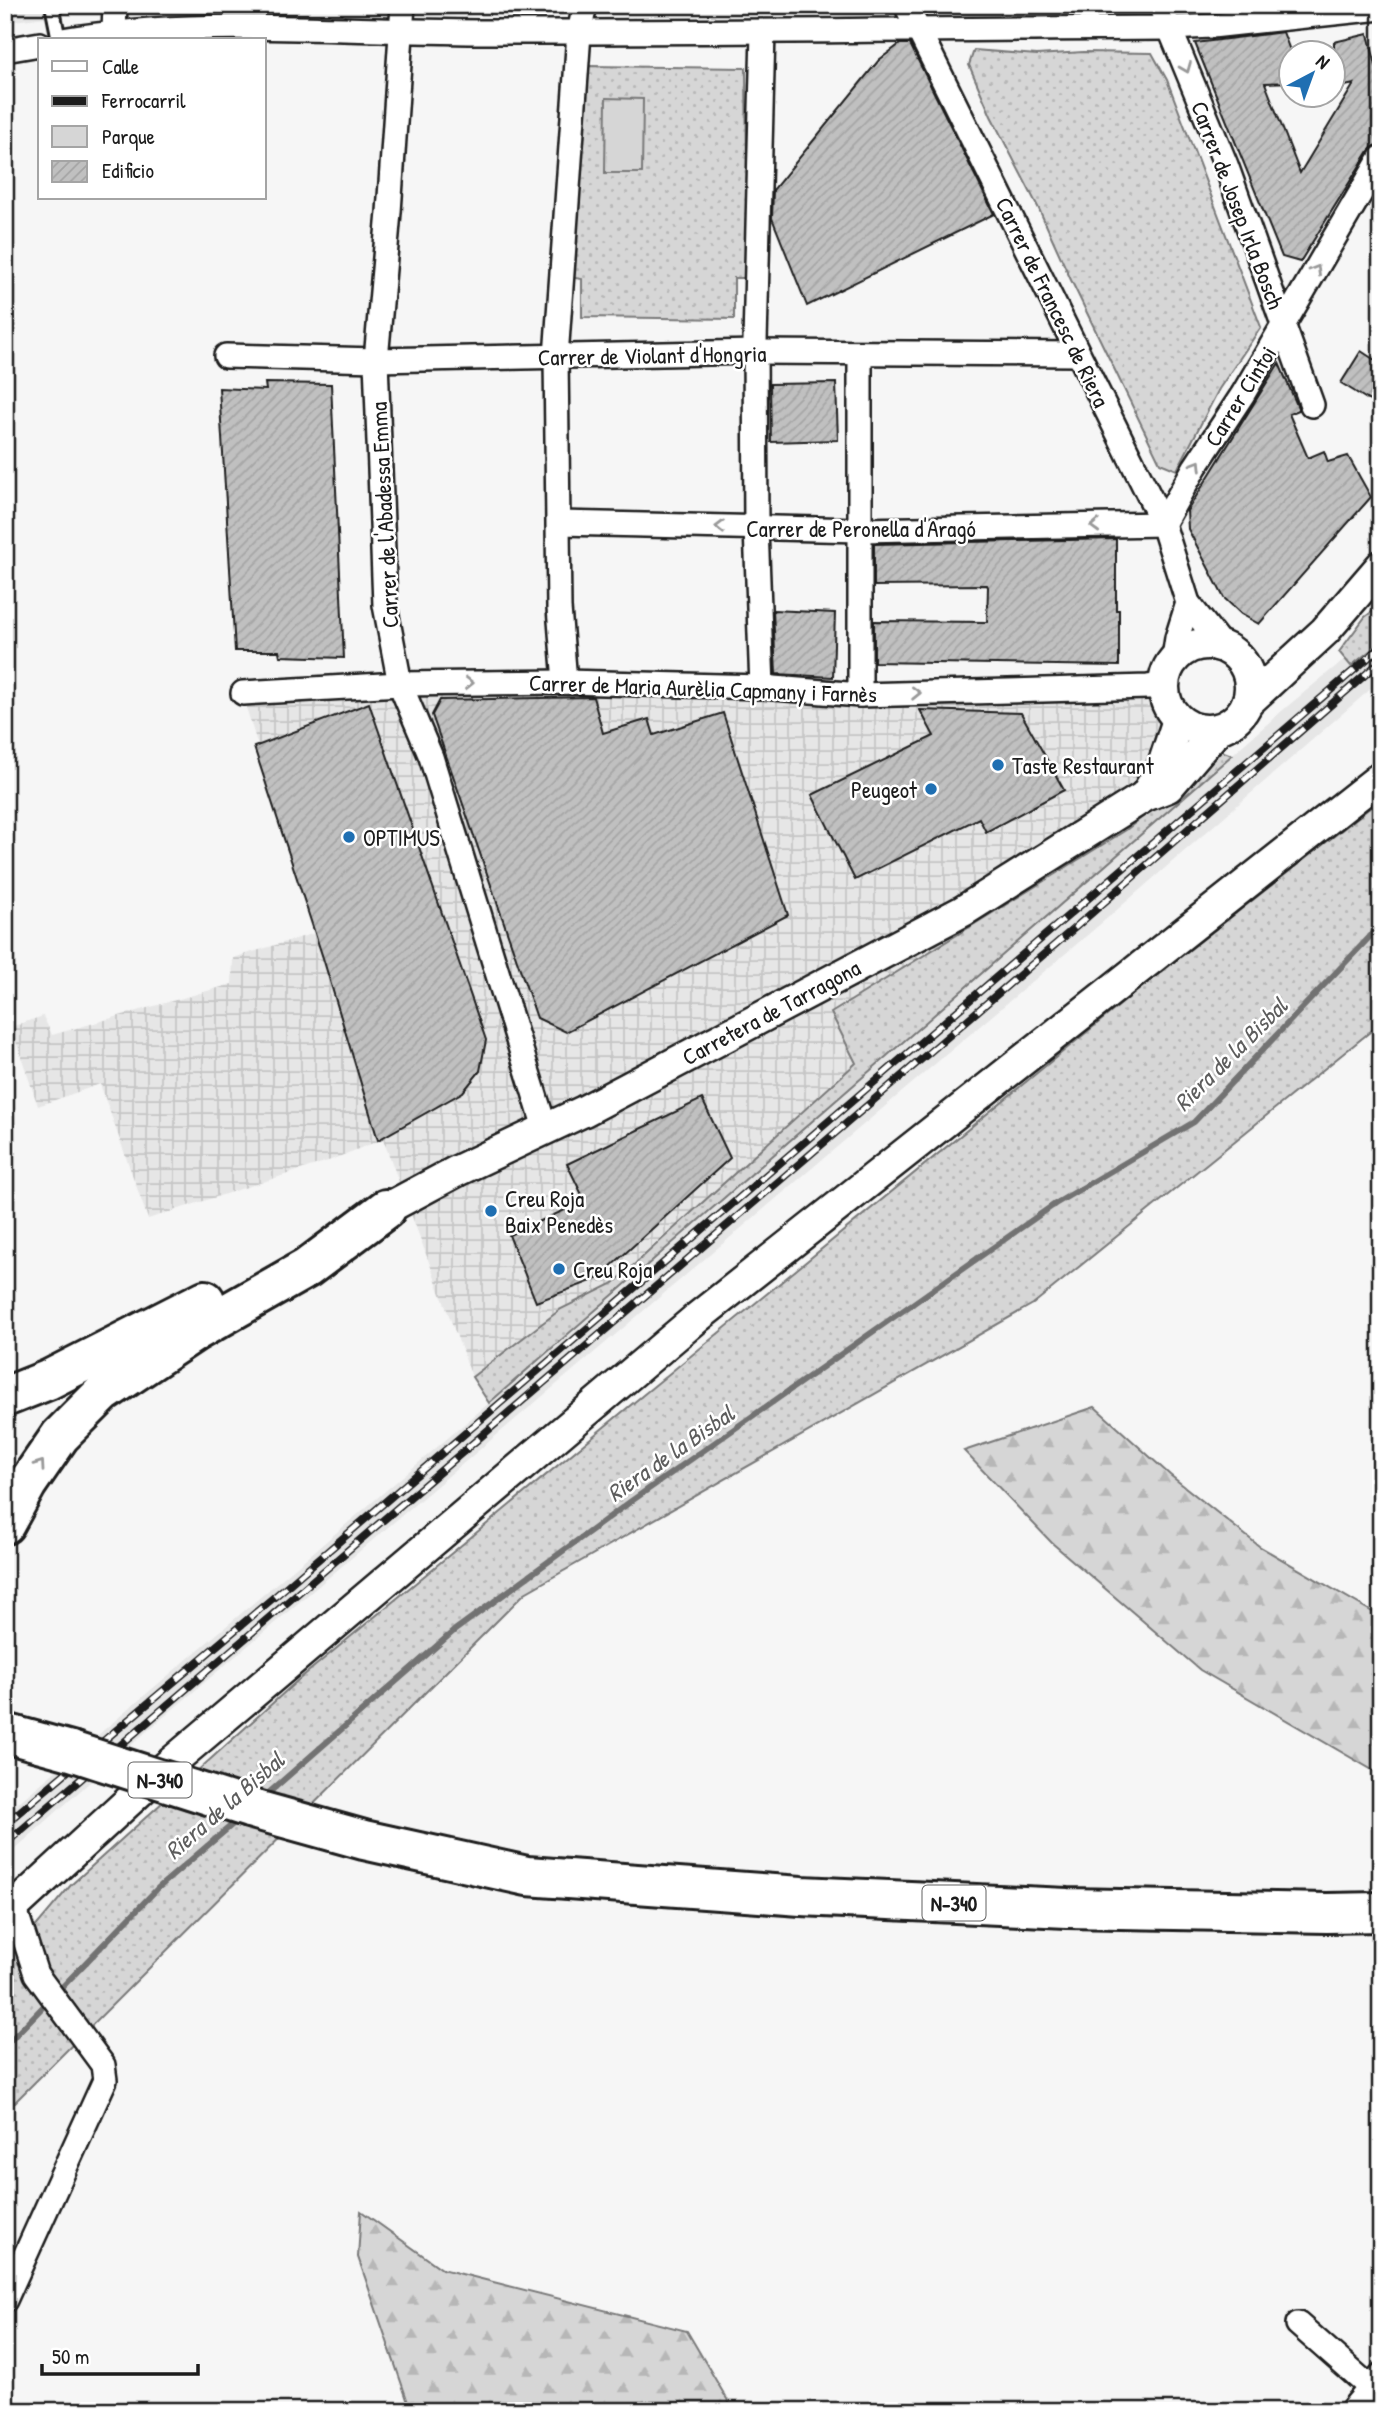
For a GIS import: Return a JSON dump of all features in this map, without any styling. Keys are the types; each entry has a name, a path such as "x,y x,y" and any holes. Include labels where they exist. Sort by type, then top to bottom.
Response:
{"highway":[{"path":"5,1397 48,1380 386,1209"},
{"path":"5,1524 27,1484 60,1436 103,1393 196,1331 307,1269 386,1209"},
{"path":"5,1417 48,1380"},
{"path":"5,1712 65,1749"},
{"name":"N-340","path":"5,1733 65,1749 249,1808 364,1840 527,1876 788,1895 1067,1908 1381,1912"}],"street":[{"path":"114,32 115,5"},
{"name":"Carrer de l'Abadessa Emma","path":"403,5 376,360 385,605 401,684 431,757 545,1128"},
{"path":"565,682 559,608 556,357 579,33 585,5"},
{"name":"Carrer de Francesc de Riera","path":"906,5 1163,524 1188,603 1230,651"},
{"name":"Carrer de Josep Irla Bosch","path":"1160,5 1226,165 1312,405"},
{"path":"74,38 114,32 250,26 401,32 579,33 1169,28 1379,12"},
{"path":"762,687 756,527 756,352 763,32"},
{"path":"5,50 38,44"},
{"name":"Carrer Cintoi","path":"1163,524 1195,467 1244,394 1381,158"},
{"name":"Carrer de Violant d'Hongria","path":"226,356 376,360 756,352 1079,354"},
{"path":"860,354 860,695"},
{"name":"Carrer de Peronella d'Aragó","path":"560,523 861,530 1163,524"},
{"path":"1300,653 1230,651 1209,643 1196,644 1184,649 1166,670 1164,698 1178,720 1190,727 1217,730 1230,724 1248,703 1325,631 1381,566"},
{"path":"1174,658 1188,603"},
{"path":"1230,651 1245,667 1250,679 1248,703"},
{"name":"Carrer de Maria Aurèlia Capmany i Farnès","path":"243,693 401,684 565,682 762,687 860,695 1148,688 1163,685"},
{"name":"Carretera de Tarragona","path":"1145,796 1162,768 1178,720"},
{"name":"Carretera de Tarragona","path":"386,1209 457,1171 584,1111 963,911 1145,796 1168,787 1217,730"},
{"path":"5,2301 105,2080 103,2065 36,1974 10,1911 166,1767 698,1317 1381,777"},
{"path":"1298,2324 1378,2387 1351,2411"}],"lane":[{"path":"52,5 60,38"}],"shaded area":[{"path":"5,5 82,5 71,14 5,22"},
{"path":"1381,629 1381,680 1111,915 146,1732 5,1858 5,1814 575,1330 1283,710"},
{"path":"795,680 1131,691 1152,699 1183,736 1211,747 1181,787 1126,830 831,1013 856,1063 614,1283 561,1309 472,1377 383,1139 331,1160 148,1219 100,1084 38,1106 11,1027 43,1016 52,1035 232,984 233,958 315,933 246,707 244,685"}],"green space":[{"path":"974,50 1037,55 1083,52 1152,53 1167,80 1261,327 1219,389 1177,470 1160,463 1039,209 991,116 969,65"},
{"path":"588,66 746,68 748,278 734,278 734,319 582,317 582,279 568,277"},
{"path":"606,98 643,99 642,173 605,173"},
{"path":"1381,605 1381,642 1351,666 1339,652 1365,617"},
{"path":"1211,747 1232,755 489,1403 472,1377 561,1309 614,1283 856,1063 831,1013 1126,830 1181,787"},
{"path":"1381,799 1381,1023 1033,1304 525,1593 5,2112 5,1963 71,1885 297,1681 1131,996"},
{"path":"1095,1407 1170,1475 1259,1546 1381,1617 1381,1775 1200,1670 1052,1543 964,1451"},
{"path":"361,2211 442,2269 687,2331 734,2411 411,2411 358,2257"}],"building":[{"path":"1283,32 1285,38 1278,38 1278,83 1265,83 1300,173 1339,108 1348,108 1348,94 1354,84 1348,85 1348,39 1368,34 1381,85 1381,144 1369,151 1300,262 1282,257 1195,43"},
{"path":"900,44 910,44 994,214 807,306 772,218 773,190 879,60"},
{"path":"1361,351 1381,364 1381,408 1341,383"},
{"path":"1279,363 1299,410 1289,414 1308,458 1324,451 1328,462 1348,456 1371,497 1259,624 1241,614 1224,598 1188,529 1187,511"},
{"path":"265,383 331,384 344,658 280,656 279,651 235,651 219,388 266,390"},
{"path":"836,383 838,440 771,442 770,384"},
{"path":"1116,539 1119,666 874,662 874,621 987,622 988,587 874,586 874,544"},
{"path":"773,610 835,613 833,677 776,674"},
{"path":"593,697 603,733 649,719 654,735 723,713 788,915 566,1032 537,1018 432,715 440,700"},
{"name":"OPTIMUS","path":"369,703 486,1040 480,1071 463,1092 378,1140 323,958 254,747"},
{"path":"920,710 1021,713 1064,790 986,832 979,818 855,880 812,795 934,736"},
{"path":"702,1099 730,1158 597,1279 536,1302 509,1235 585,1201 567,1164"}],"waterway":[{"name":"Riera de la Bisbal","path":"264,1797 455,1630 630,1502 1055,1204 1194,1122 1381,925"},
{"name":"Riera de la Bisbal","path":"5,2046 158,1888 240,1818"}],"railway":[{"path":"5,1824 279,1593 1381,647"},
{"path":"5,1844 1071,931 1381,661"}],"place":[{"name":"Taste Restaurant","path":"998,765"},
{"name":"Peugeot","path":"931,789"},
{"name":"OPTIMUS","path":"349,837"},
{"name":"Creu Roja Baix Penedès","path":"491,1211"},
{"name":"Creu Roja","path":"559,1269"}]}
